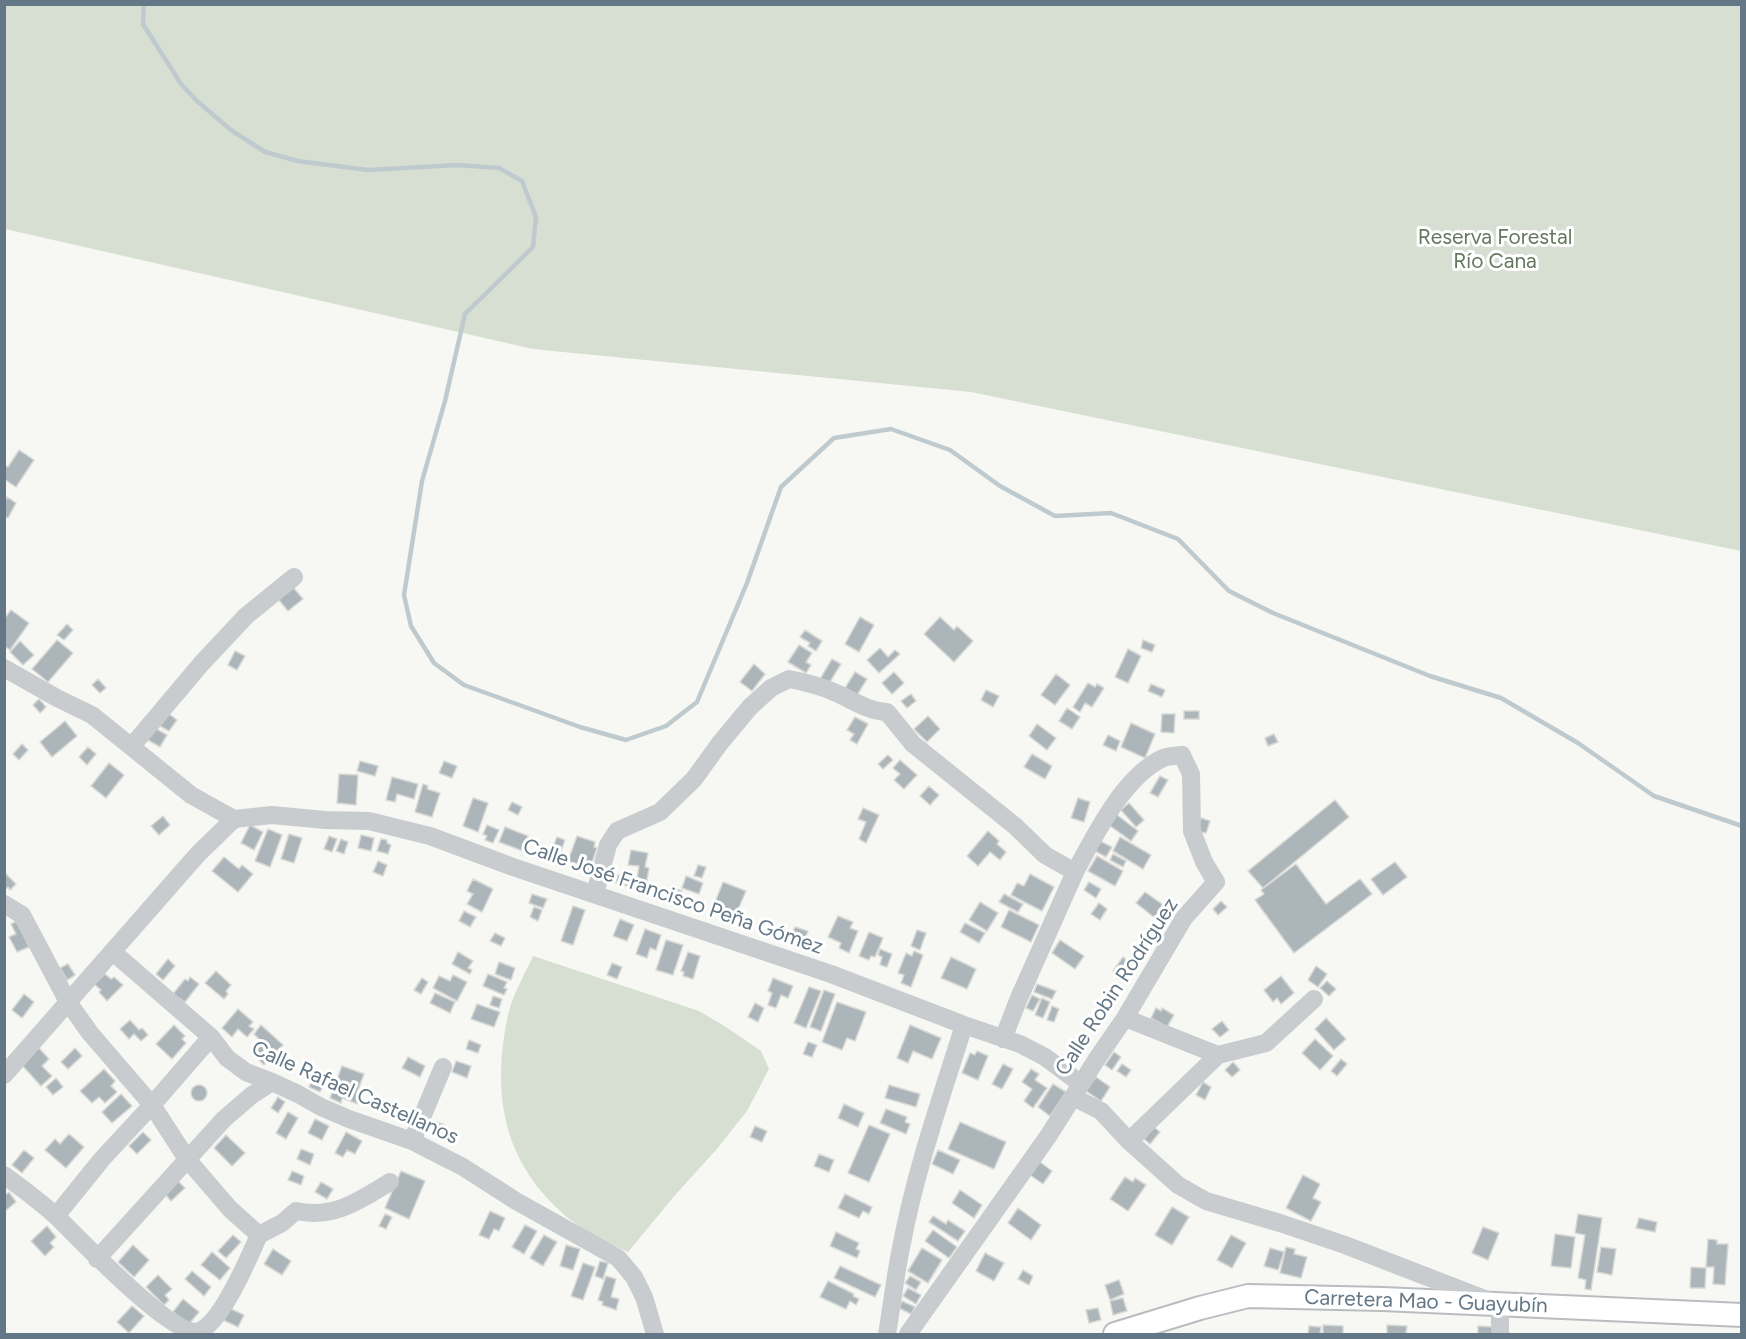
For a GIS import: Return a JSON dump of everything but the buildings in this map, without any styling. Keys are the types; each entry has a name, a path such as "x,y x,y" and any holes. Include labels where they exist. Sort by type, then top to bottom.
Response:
{"main road":[{"name":"Carretera Mao - Guayubín","path":"1115,1335 1200,1308 1248,1296 1742,1315"}],"street":[{"path":"132,746 201,664 246,616 294,577"},
{"path":"4,668 92,715 191,795 234,819 198,854 4,1075"},
{"path":"595,894 608,845 617,831 660,812 694,779 750,707 771,688 789,679 809,683 874,711 887,712 913,744 1015,826 1045,855 1075,872 1003,1039"},
{"name":"Calle Robin Rodríguez","path":"908,1335 973,1245 1077,1091 1125,1018 1184,918 1216,882 1204,862 1192,831 1191,774 1182,755 1164,758 1142,772 1113,805 1075,872"},
{"name":"Calle José Francisco Peña Gómez","path":"234,819 272,816 369,821 430,836 513,867 831,974 1020,1044 1045,1057 1077,1091 1178,1185 1206,1201 1345,1245 1500,1305"},
{"path":"4,904 22,915 68,1002 90,1033 152,1105 187,1160 230,1209 259,1235"},
{"name":"Calle Rafael Castellanos","path":"114,952 210,1037 227,1058 246,1072 349,1119 412,1141 463,1167 618,1258 634,1277 644,1297 655,1335"},
{"path":"1129,1141 1218,1055 1266,1043 1314,999"},
{"path":"1125,1018 1218,1055"},
{"path":"887,1335 910,1206 964,1025"},
{"path":"56,1216 102,1159 210,1037"},
{"path":"412,1141 443,1067"},
{"path":"97,1259 224,1119 252,1095 272,1082"},
{"path":"4,1175 56,1216 97,1259 161,1315 187,1331 199,1331 216,1317 230,1296 259,1235 282,1223 296,1211 312,1214 335,1211 360,1200 390,1182"},
{"path":"1500,1305 1500,1335"}],"green space":[{"name":"Reserva Forestal Río Cana","path":"5,4 1741,5 1741,551 971,392 533,349 5,229"},
{"path":"533,956 699,1011 761,1051 769,1069 747,1111 628,1252 588,1232 552,1203 533,1180 519,1156 509,1131 503,1104 501,1076 503,1046 510,1008"}],"waterway":[{"path":"144,4 143,24 181,84 231,130 265,152 298,161 368,170 457,165 499,168 522,181 536,217 533,247 465,314 445,401 422,481 404,595 411,626 434,663 464,685 580,727 626,740 666,726 697,702 747,583 781,487 834,438 891,429 950,450 1000,486 1055,516 1111,513 1178,539 1229,591 1273,613 1430,676 1501,698 1578,743 1654,796 1742,826"}]}
